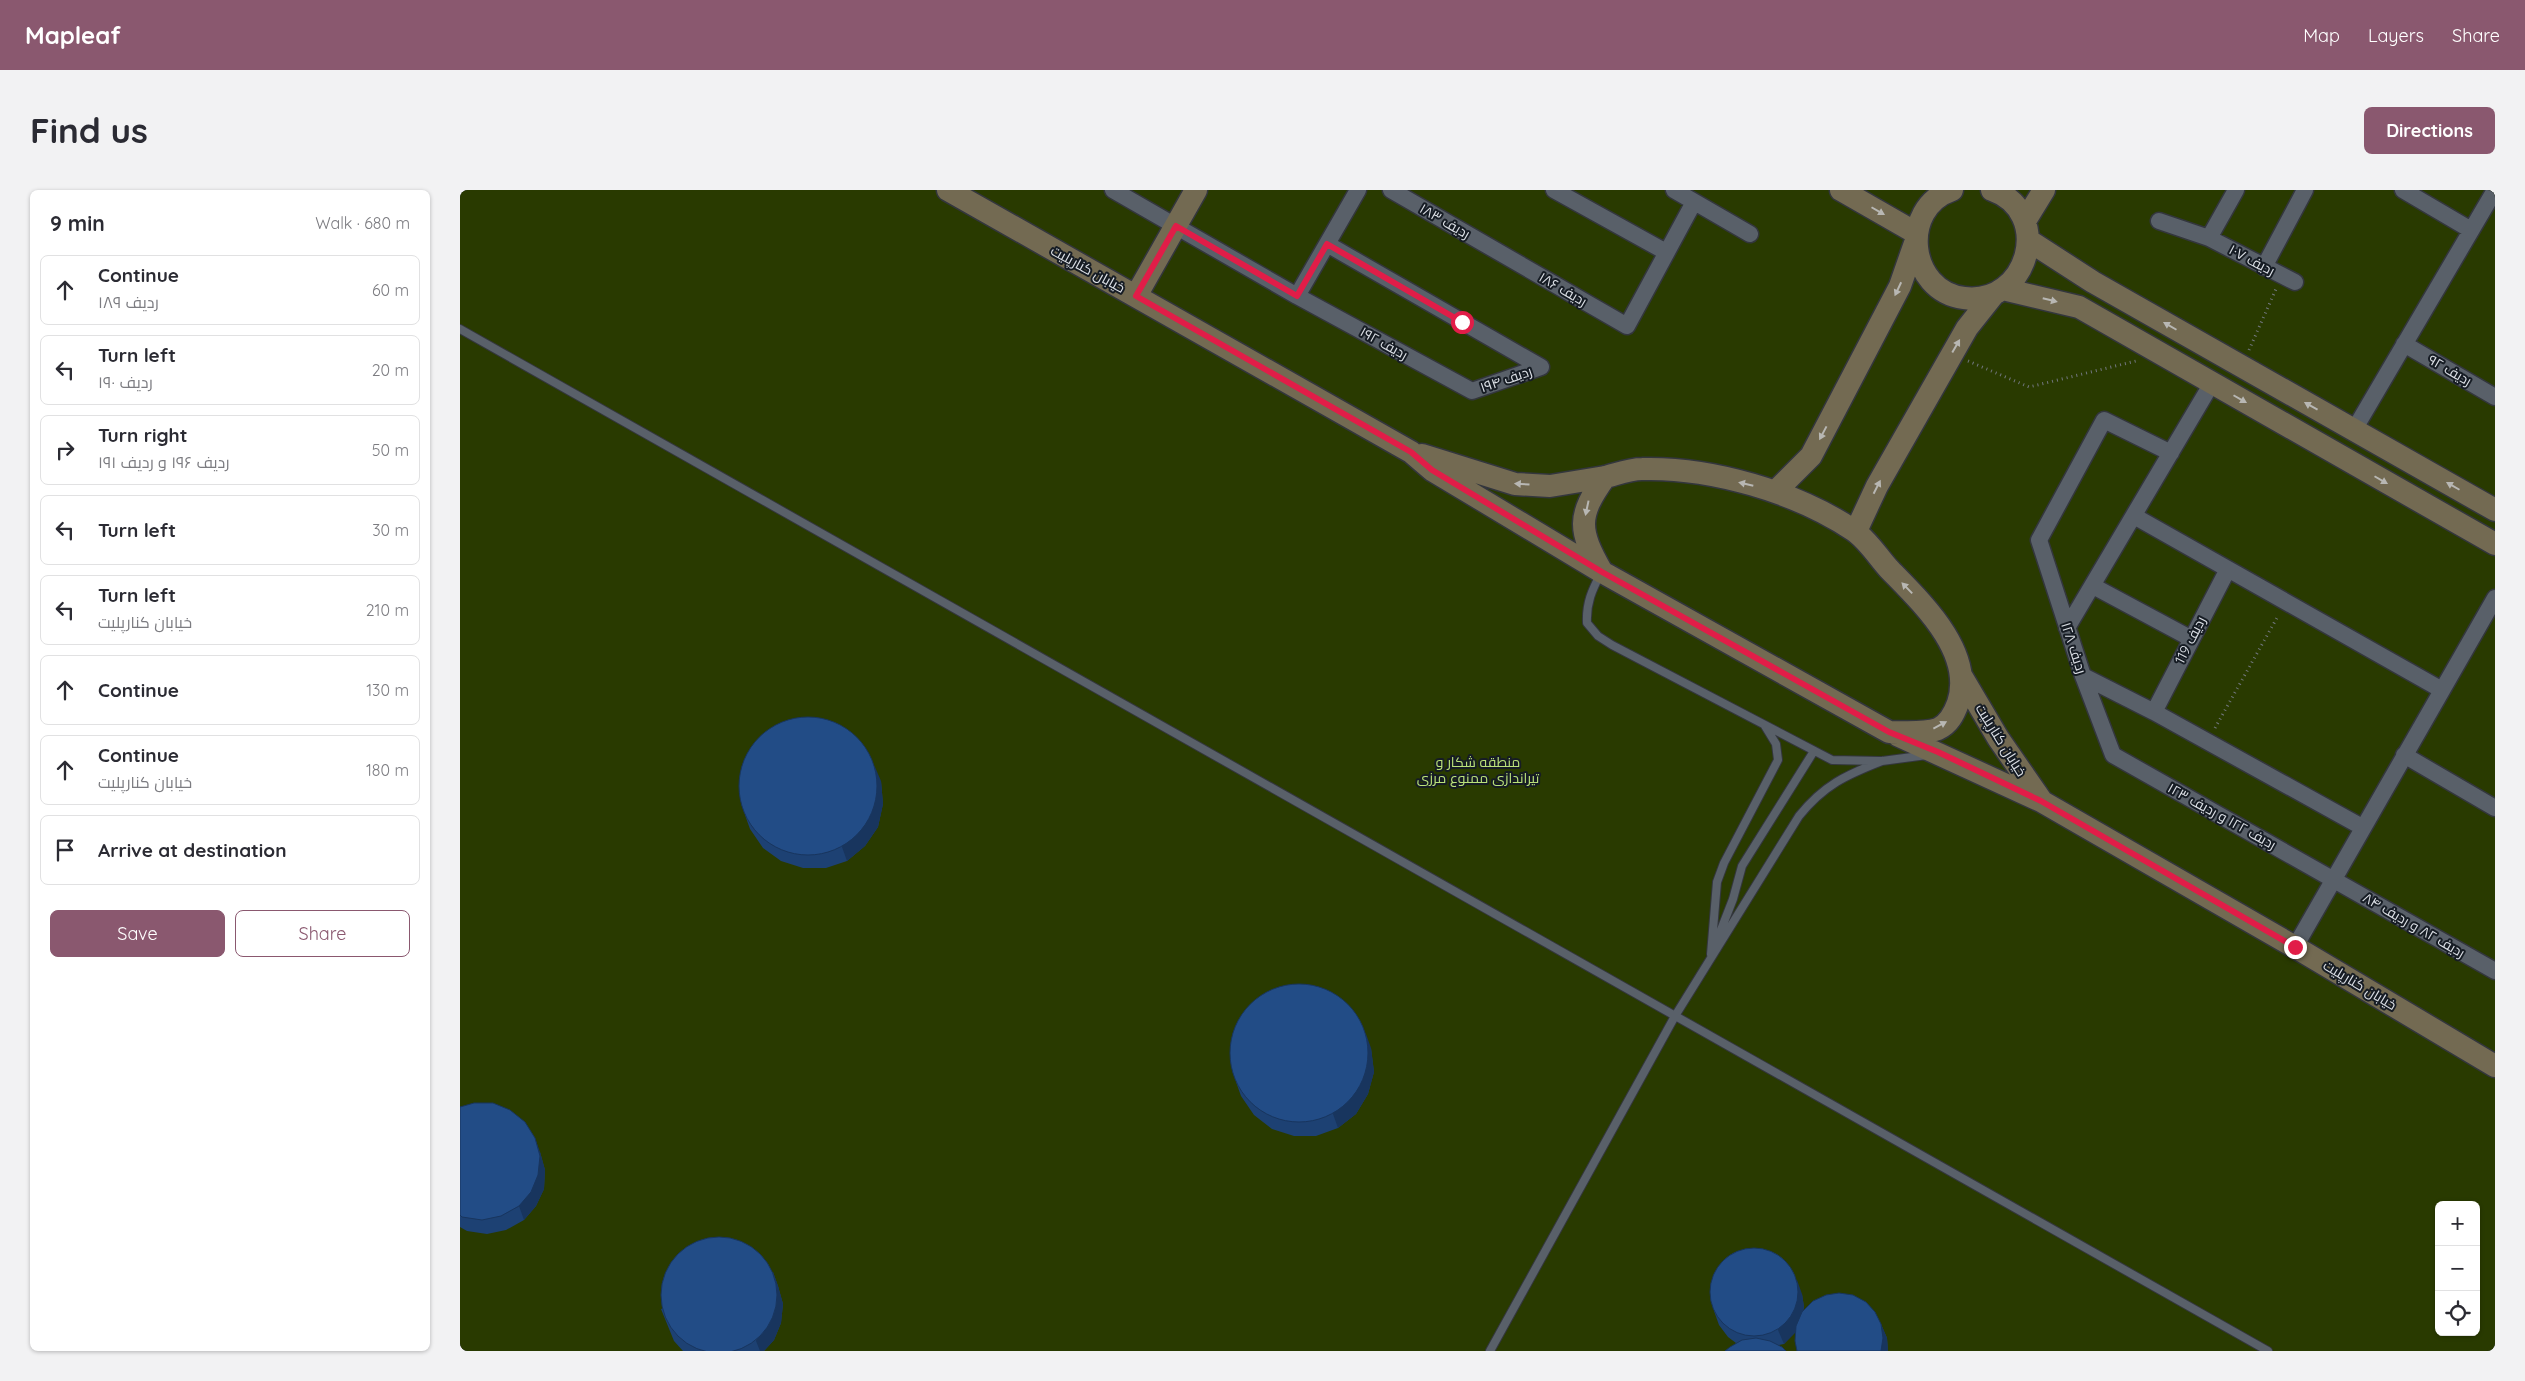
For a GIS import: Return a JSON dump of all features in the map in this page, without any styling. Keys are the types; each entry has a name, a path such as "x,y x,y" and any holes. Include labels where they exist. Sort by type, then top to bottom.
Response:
{"main road":[{"name":"خیابان کنارپلیت","path":"948,190 1411,452 1432,470 1602,572 1889,732 1938,752 2041,801 2295,947 2495,1066"},
{"path":"1136,296 1196,190"},
{"path":"1840,190 1916,238"},
{"path":"1992,190 2000,193 2014,205 2026,231 2093,282 2495,510"},
{"path":"1856,531 1877,486 1967,328 1999,291 2017,276 2026,259 2026,231 2044,190"},
{"path":"1776,491 1810,456 1900,286 1921,217 1931,203 1945,191"},
{"path":"1916,238 1918,259 1924,273 1935,285 1948,293 1963,298 1979,298 1999,291 2079,307 2495,544"},
{"name":"خیابان کنارپلیت","path":"1411,452 1515,484 1550,486 1605,477 1640,468 1685,471 1776,491 1821,511 1856,531 1919,600 1947,640 1962,677 1998,738 2041,801"},
{"path":"1602,572 1587,545 1584,531 1589,499 1605,477"},
{"path":"1889,732 1939,728 1953,717 1960,697 1962,677"}],"street":[{"name":"ردیف ۱۹۲","path":"1113,190 1297,296 1472,391"},
{"path":"1297,296 1358,190"},
{"name":"ردیف ۱۸۳","path":"1391,190 1500,252"},
{"path":"1554,190 1666,252 1694,202"},
{"path":"1674,190 1750,234"},
{"path":"2209,238 2236,190"},
{"path":"2264,267 2305,190"},
{"path":"2403,190 2471,230"},
{"path":"2354,430 2495,190"},
{"name":"ردیف ۱۰۷","path":"2159,221 2209,238 2288,279"},
{"name":"ردیف ۱۹۴","path":"1327,244 1541,367 1472,391"},
{"name":"ردیف ۱۸۶","path":"1500,252 1627,326 1666,252"},
{"name":"ردیف ۹۲","path":"2404,344 2495,397"},
{"path":"2068,628 2212,383"},
{"name":"ردیف ۱۲۸","path":"2112,754 2083,676 2039,540 2104,420 2171,453"},
{"path":"2134,516 2442,690"},
{"name":"ردیف 119","path":"2154,712 2190,638 2228,569"},
{"path":"2093,586 2190,638"},
{"path":"2295,947 2332,878 2495,598"},
{"path":"2083,676 2154,712 2362,827"},
{"name":"ردیف ۱۲۲ و ردیف ۱۲۳","path":"2112,754 2332,878"},
{"path":"2404,755 2495,808"},
{"name":"ردیف ۸۲ و ردیف ۸۴","path":"2332,878 2495,971"}],"lane":[{"path":"460,328 2268,1351"},
{"path":"1602,572 1591,591 1586,607 1586,623 1598,636 1832,760 1882,761 1912,758 1938,752"},
{"path":"1710,958 1717,882 1724,863 1778,760 1776,744 1765,725"},
{"path":"1710,958 1733,899 1742,866 1814,751"},
{"path":"1490,1351 1675,1016 1787,835 1811,801 1825,788 1848,774 1882,761"}],"path":[{"path":"2242,366 2288,279"},
{"path":"1952,354 2029,387 2162,355"},
{"path":"2208,742 2286,602"}],"green space":[{"name":"منطقه شکار و تیراندازی ممنوع مرزی","path":"460,190 2495,190 2495,1351 460,1351"}],"building":[{"path":"808,717 834,722 857,737 872,760 877,786 872,812 857,835 834,850 808,855 782,850 759,835 744,812 739,786 744,760 759,737 782,722"},
{"path":"1299,984 1325,989 1348,1004 1363,1027 1368,1053 1363,1079 1348,1102 1325,1117 1299,1122 1273,1117 1250,1102 1235,1079 1230,1053 1235,1027 1250,1004 1273,989"},
{"path":"474,1103 493,1103 510,1110 525,1122 535,1138 540,1156 538,1175 531,1192 519,1206 501,1216 482,1220 462,1217 460,1215 460,1107"},
{"path":"719,1237 741,1241 760,1254 773,1273 777,1295 773,1317 760,1336 741,1349 719,1353 697,1349 678,1336 665,1317 661,1295 665,1273 678,1254 697,1241"},
{"path":"1754,1248 1771,1251 1785,1261 1795,1275 1798,1292 1795,1309 1785,1323 1771,1333 1754,1336 1737,1333 1723,1323 1713,1309 1710,1292 1713,1275 1723,1261 1737,1251"},
{"path":"1839,1293 1853,1295 1866,1302 1875,1312 1881,1324 1883,1338 1881,1351 1797,1351 1795,1341 1796,1326 1802,1312 1813,1301 1826,1295"},
{"path":"1756,1338 1770,1341 1786,1351 1725,1351 1742,1340"}],"route":[{"path":"1462,322 1327,244 1297,296 1176,226 1136,296 1411,452 1432,470 1602,572 1889,732 1938,752 2041,801 2295,947"}]}
